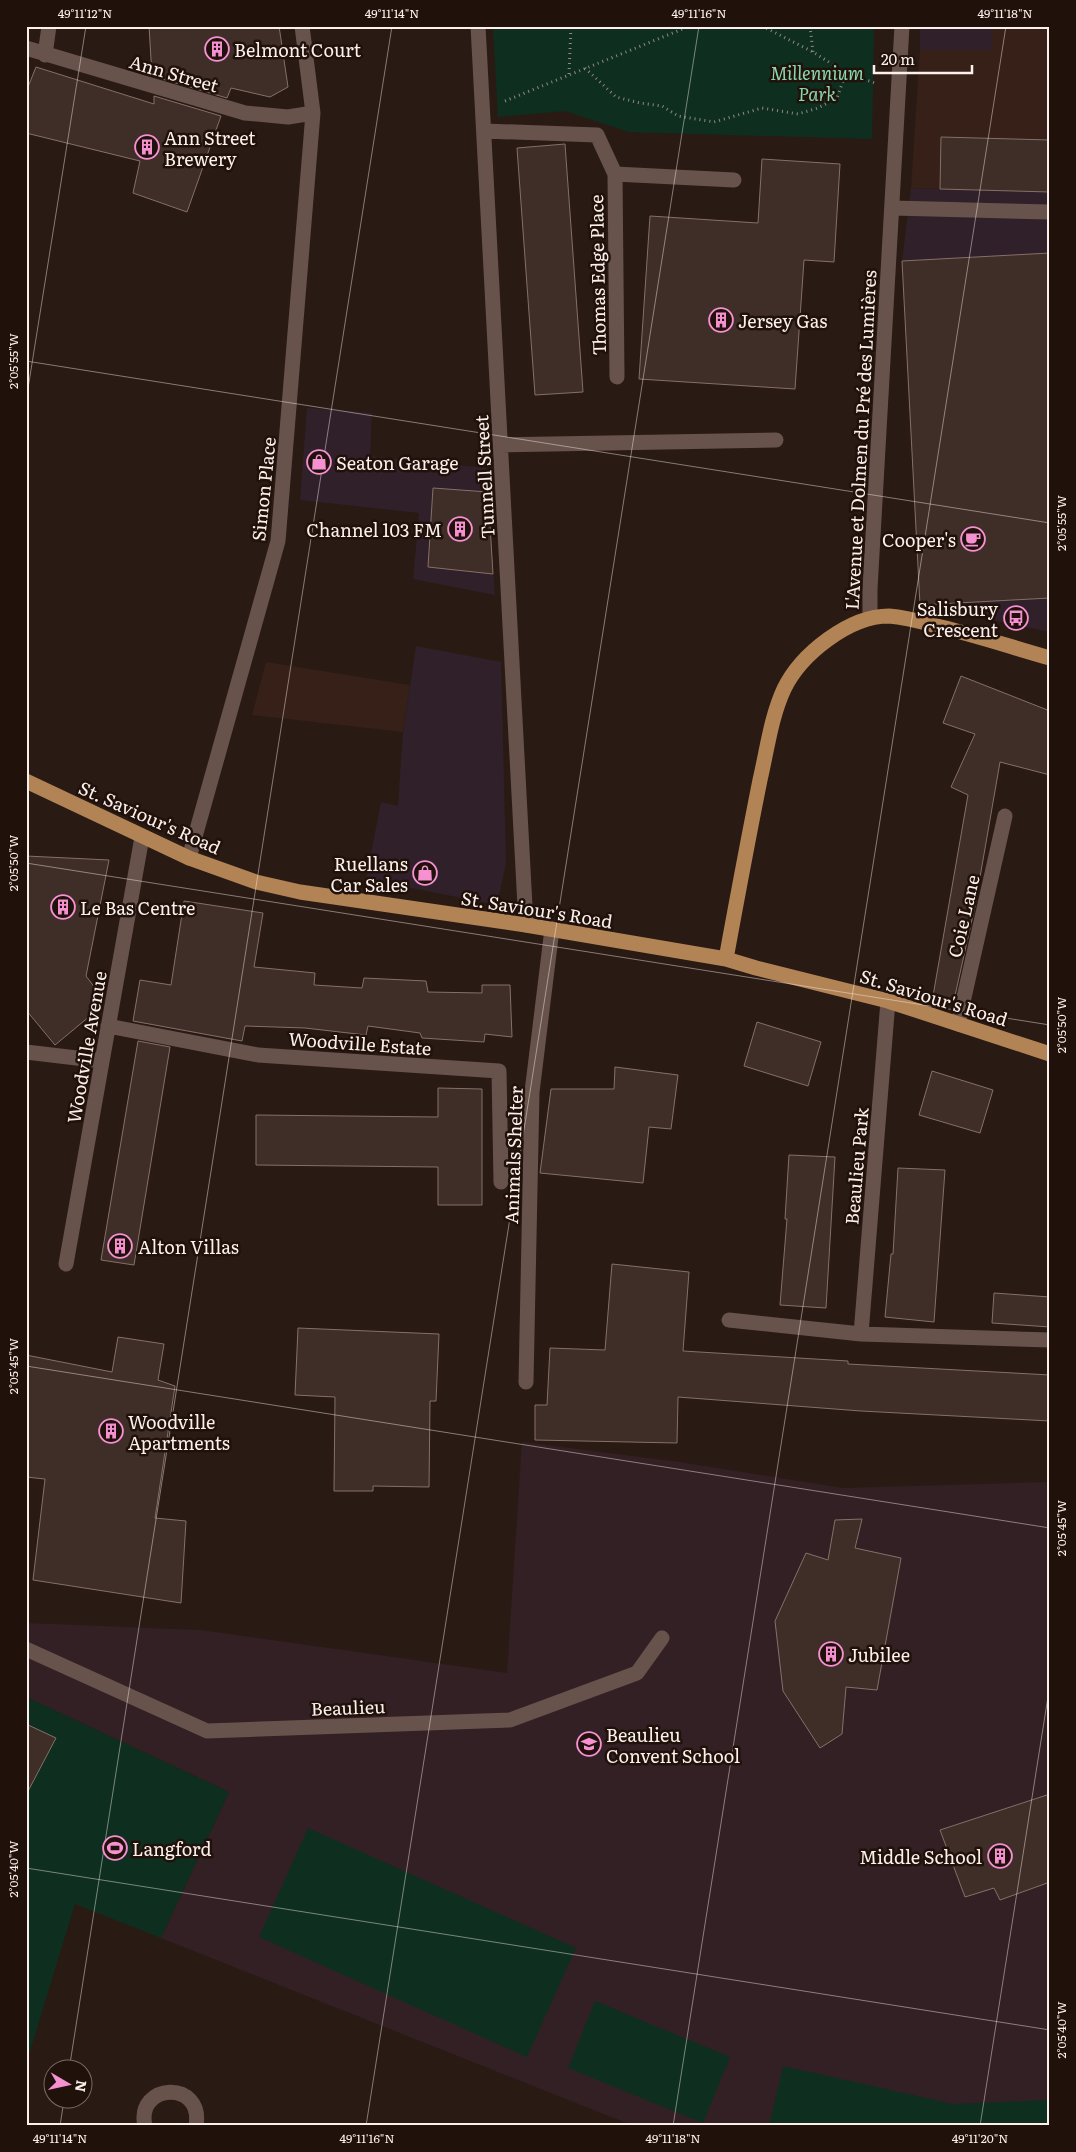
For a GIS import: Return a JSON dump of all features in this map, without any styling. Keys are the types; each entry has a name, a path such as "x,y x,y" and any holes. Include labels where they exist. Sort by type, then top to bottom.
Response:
{"main road":[{"path":"870,618 888,616 907,618 1050,658"},
{"name":"L'Avenue et Dolmen du Pré des Lumières","path":"726,959 744,858 773,722 785,688 802,663 816,648 853,624 870,618"},
{"name":"St. Saviour's Road","path":"26,781 189,858 256,882 300,892 552,929 726,959 888,1001 1050,1054"}],"street":[{"path":"45,55 49,26"},
{"name":"Simon Place","path":"189,858 278,541 313,113 302,26"},
{"name":"Tunnell Street","path":"478,26 526,925"},
{"name":"L'Avenue et Dolmen du Pré des Lumières","path":"870,618 880,394 893,208 902,26"},
{"name":"Ann Street","path":"26,48 245,113 288,117 313,113"},
{"name":"Thomas Edge Place","path":"485,131 597,135 615,174 617,377"},
{"name":"Thomas Edge Place","path":"615,174 734,180"},
{"path":"893,208 1050,212"},
{"path":"501,445 776,440"},
{"name":"Coie Lane","path":"958,1024 1005,816"},
{"name":"Woodville Avenue","path":"66,1264 142,836"},
{"name":"Animals Shelter","path":"526,1382 532,1092 552,929"},
{"name":"Beaulieu Park","path":"861,1334 888,1001"},
{"name":"Woodville Estate","path":"108,1026 258,1055 499,1071 501,1182"},
{"path":"26,1052 102,1061"},
{"path":"729,1320 861,1334 1050,1340"},
{"name":"Beaulieu","path":"26,1649 207,1731 510,1720 637,1672 662,1638"},
{"path":"145,2126 145,2111 149,2102 163,2092 181,2093 189,2099 198,2116 196,2126"}],"path":[{"path":"569,74 572,26"},
{"path":"501,103 690,26"},
{"path":"762,26 813,52 846,73 898,92"},
{"path":"810,26 813,52"},
{"path":"585,68 616,97 662,106 678,116 714,122 762,108 798,114 818,108 837,98 846,73"}],"shaded area":[{"path":"920,26 992,26 992,50 920,50"},
{"path":"992,26 1050,26 1050,192 911,188 920,50 992,50"},
{"path":"911,188 1050,192 1050,632 920,605 902,261"},
{"path":"307,408 372,413 370,456 486,468 495,595 413,579 419,513 300,500"},
{"path":"416,646 501,662 506,863 497,905 366,879 381,802 398,806 403,732"},
{"path":"266,662 410,685 403,732 252,715"},
{"name":"Beaulieu Convent School","path":"522,1442 679,1462 843,1488 1050,1482 1050,2126 634,2126 161,1938 229,1792 26,1697 26,1623 200,1630 507,1673"}],"green space":[{"name":"Millennium Park","path":"493,26 874,26 872,139 629,132 565,111 498,117"},
{"name":"Langford","path":"26,1697 229,1792 161,1938 75,1904 26,2064"},
{"path":"308,1828 576,1948 527,2057 259,1937"},
{"path":"595,2001 730,2057 703,2123 568,2068"},
{"path":"783,2066 953,2104 1050,2100 1050,2126 769,2126"}],"building":[{"name":"Belmont Court","path":"149,26 279,26 288,87 270,97 231,88 227,98 152,76"},
{"name":"Ann Street Brewery","path":"36,67 154,104 154,96 221,116 187,212 133,193 140,161 26,133 26,92"},
{"path":"941,137 1050,140 1050,192 940,189"},
{"path":"565,144 583,392 535,395 517,148"},
{"name":"Jersey Gas","path":"762,159 840,164 834,262 804,260 795,389 639,379 650,216 758,223"},
{"path":"1050,253 1050,598 920,605 902,261"},
{"name":"Channel 103 FM","path":"433,488 488,492 493,574 428,567"},
{"path":"961,676 1050,711 1050,775 1000,762 975,906 954,1000 933,996 968,795 951,787 975,734 943,723"},
{"name":"Le Bas Centre","path":"26,856 109,860 86,976 104,1000 102,1006 55,1045 26,1010"},
{"path":"184,901 263,913 254,967 315,973 314,985 362,988 364,978 426,981 428,992 482,993 482,985 510,985 512,1037 485,1034 484,1042 422,1038 420,1033 368,1026 366,1035 305,1028 245,1026 242,1041 133,1021 140,980 171,985"},
{"path":"757,1022 821,1042 808,1086 744,1066"},
{"path":"138,1041 170,1047 134,1265 101,1260"},
{"path":"615,1067 678,1075 671,1129 649,1127 643,1183 540,1173 551,1089 614,1089"},
{"path":"932,1071 993,1090 980,1133 919,1115"},
{"path":"438,1088 482,1089 482,1205 438,1205 438,1167 256,1165 256,1115 438,1117"},
{"path":"789,1155 835,1157 826,1308 780,1305 787,1219 785,1219"},
{"path":"898,1168 945,1170 934,1322 885,1317 891,1254 893,1254"},
{"path":"612,1264 689,1272 683,1351 848,1361 848,1364 1050,1375 1050,1421 861,1411 678,1397 677,1443 535,1440 535,1405 547,1405 550,1348 605,1350"},
{"path":"994,1293 1050,1297 1050,1327 992,1323"},
{"path":"298,1328 439,1334 436,1401 430,1401 429,1487 373,1486 373,1491 334,1491 335,1397 295,1395"},
{"path":"118,1337 164,1344 158,1380 175,1386 155,1518 186,1521 181,1603 33,1580 45,1479 26,1477 26,1355 112,1372"},
{"name":"Jubilee","path":"862,1519 855,1548 901,1558 877,1690 846,1687 842,1734 820,1748 783,1691 775,1621 806,1553 828,1560 835,1520"},
{"path":"26,1724 56,1738 26,1795"},
{"name":"Middle School","path":"1050,1794 1050,1882 1000,1900 994,1888 965,1897 940,1830"}],"place":[{"name":"Belmont Court","path":"217,49"},
{"name":"Ann Street Brewery","path":"147,147"},
{"name":"Jersey Gas","path":"721,320"},
{"name":"Seaton Garage","path":"319,462"},
{"name":"Channel 103 FM","path":"460,529"},
{"name":"Cooper's","path":"973,539"},
{"name":"Salisbury Crescent","path":"1016,618"},
{"name":"Ruellans Car Sales","path":"425,873"},
{"name":"Le Bas Centre","path":"63,907"},
{"name":"Alton Villas","path":"120,1246"},
{"name":"Woodville Apartments","path":"111,1431"},
{"name":"Jubilee","path":"831,1654"},
{"name":"Beaulieu Convent School","path":"589,1744"},
{"name":"Langford","path":"115,1848"},
{"name":"Middle School","path":"1000,1856"}]}
